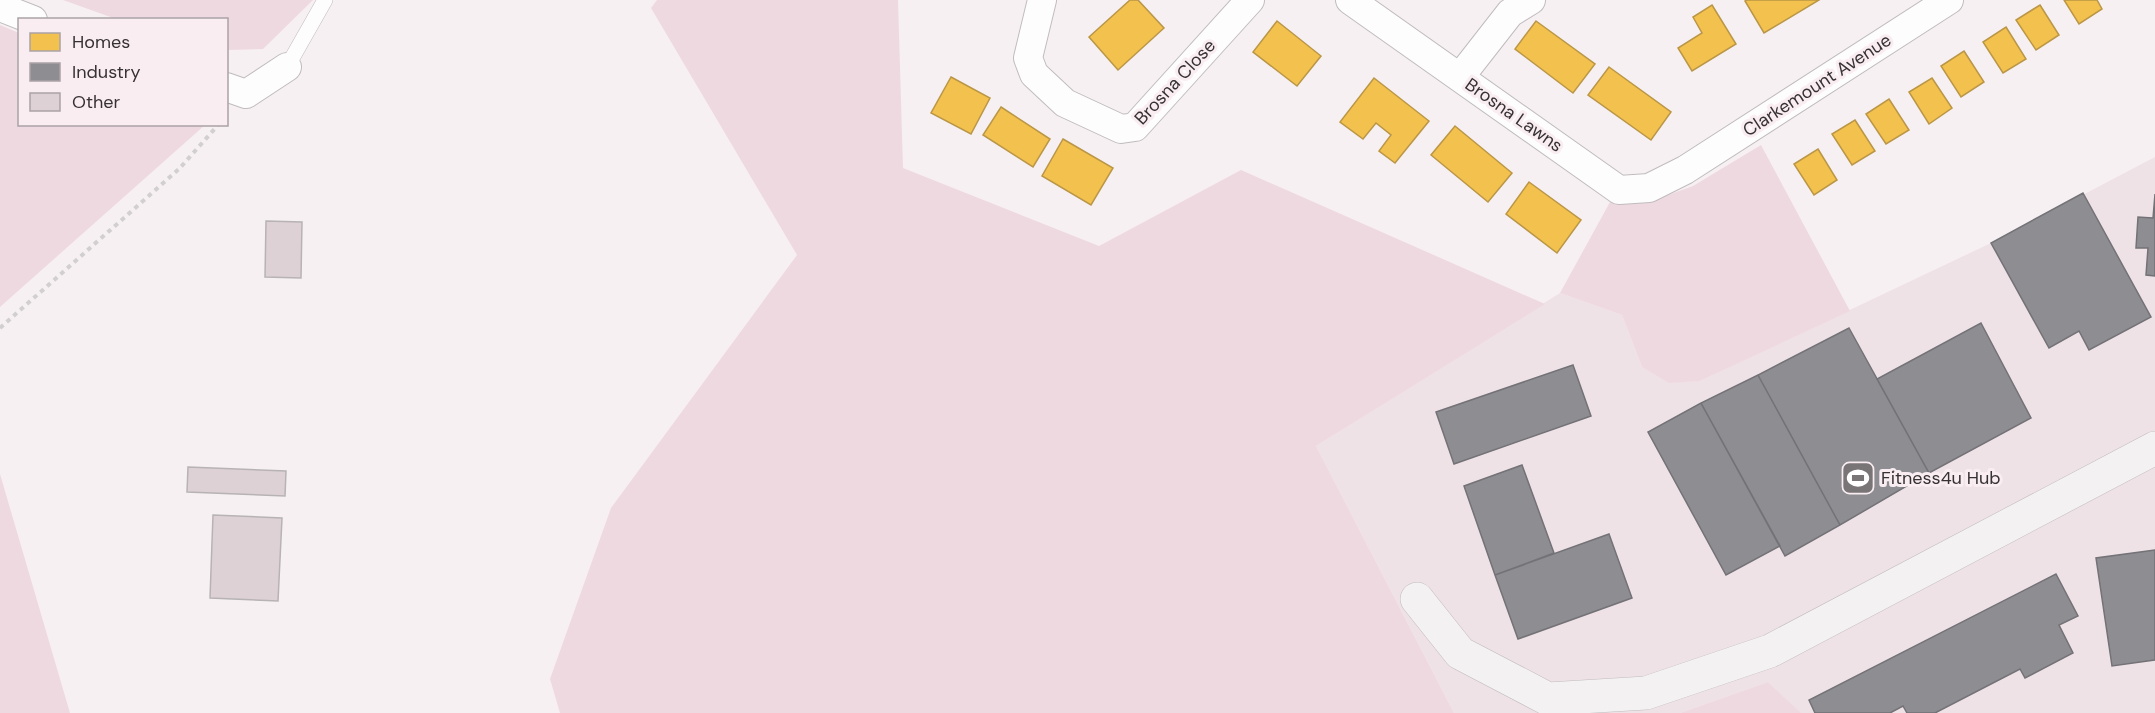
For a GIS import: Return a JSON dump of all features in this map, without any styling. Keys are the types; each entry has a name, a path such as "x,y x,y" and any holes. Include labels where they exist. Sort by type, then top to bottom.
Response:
{"street":[{"name":"Brosna Close","path":"1042,0 1028,58 1034,74 1065,103 1121,129 1135,127 1250,0"},
{"name":"Brosna Lawns","path":"1350,0 1619,190 1649,188 1685,170"},
{"path":"1460,77 1510,13 1531,0"},
{"name":"Clarkemount Avenue","path":"1685,170 1949,0"},
{"path":"0,7 28,18"},
{"path":"228,88 246,94 286,67"},
{"path":"1417,599 1460,653 1548,699 1646,693 1770,651 2155,448"}],"lane":[{"path":"286,67 325,0"}],"path":[{"path":"0,328 179,169 217,126"}],"shaded area":[{"path":"63,0 313,0 263,49 228,50 228,18 113,18"},
{"path":"657,0 898,0 903,168 1099,246 1241,170 1545,304 1316,446 1454,713 560,713 550,679 611,508 797,255 651,8"},
{"path":"0,25 18,33 18,126 204,126 0,307"},
{"path":"1761,145 1850,311 1700,381 1669,383 1642,367 1622,315 1560,293 1610,202 1657,199 1693,186"},
{"path":"2155,157 2155,713 1800,713 1768,682 1680,713 1454,713 1316,446 1560,293 1622,315 1642,367 1700,381 1991,243"},
{"path":"0,474 70,713 0,713"},
{"path":"1768,682 1801,713 1680,713"}],"building: Homes":[{"path":"1130,0 1138,0 1164,28 1118,70 1089,37"},
{"path":"1819,0 1764,33 1745,1"},
{"path":"2064,0 2097,0 2102,9 2079,24"},
{"path":"1712,5 1736,44 1692,71 1678,48 1702,33 1693,17"},
{"path":"2040,5 2059,35 2036,50 2016,20"},
{"path":"1277,21 1321,56 1297,86 1253,52"},
{"path":"1536,21 1595,64 1573,93 1515,49"},
{"path":"2006,27 2026,59 2003,73 1983,42"},
{"path":"1964,51 1984,82 1961,97 1941,66"},
{"path":"1609,67 1671,112 1651,140 1588,95"},
{"path":"951,77 990,98 971,134 931,113"},
{"path":"1374,78 1429,121 1395,163 1379,151 1391,135 1376,123 1363,139 1340,122"},
{"path":"1932,78 1952,108 1929,124 1909,92"},
{"path":"1889,99 1909,130 1886,144 1866,114"},
{"path":"1001,107 1050,139 1033,167 983,135"},
{"path":"1855,120 1875,151 1852,165 1832,134"},
{"path":"1455,126 1512,173 1488,202 1431,155"},
{"path":"1063,139 1113,168 1091,205 1042,176"},
{"path":"1818,149 1837,180 1814,195 1794,164"},
{"path":"1529,182 1581,220 1557,253 1506,214"}],"building: Industry":[{"path":"2083,193 2151,317 2089,350 2079,331 2049,348 1991,243"},
{"path":"2155,194 2155,276 2146,275 2148,248 2136,248 2138,217 2153,218"},
{"path":"1981,323 2031,418 1929,473 1877,379"},
{"path":"1849,328 1929,473 1840,525 1758,375"},
{"path":"1573,365 1591,416 1454,464 1436,412"},
{"path":"1758,375 1840,525 1785,556 1701,403"},
{"path":"1701,403 1780,546 1726,575 1648,432"},
{"path":"1522,465 1554,553 1495,575 1464,486"},
{"path":"1609,534 1632,598 1518,639 1495,575"},
{"path":"2155,550 2155,660 2112,666 2096,558"},
{"path":"2056,574 2078,616 2059,625 2073,653 2025,678 2020,669 1935,713 1907,713 1903,706 1890,713 1815,713 1809,700"}],"building: Other":[{"path":"266,221 302,222 301,278 265,277"},
{"path":"188,467 286,471 285,496 187,492"},
{"path":"213,515 282,518 278,601 210,598"}],"place":[{"name":"Fitness4u Hub","path":"1858,478"}]}
